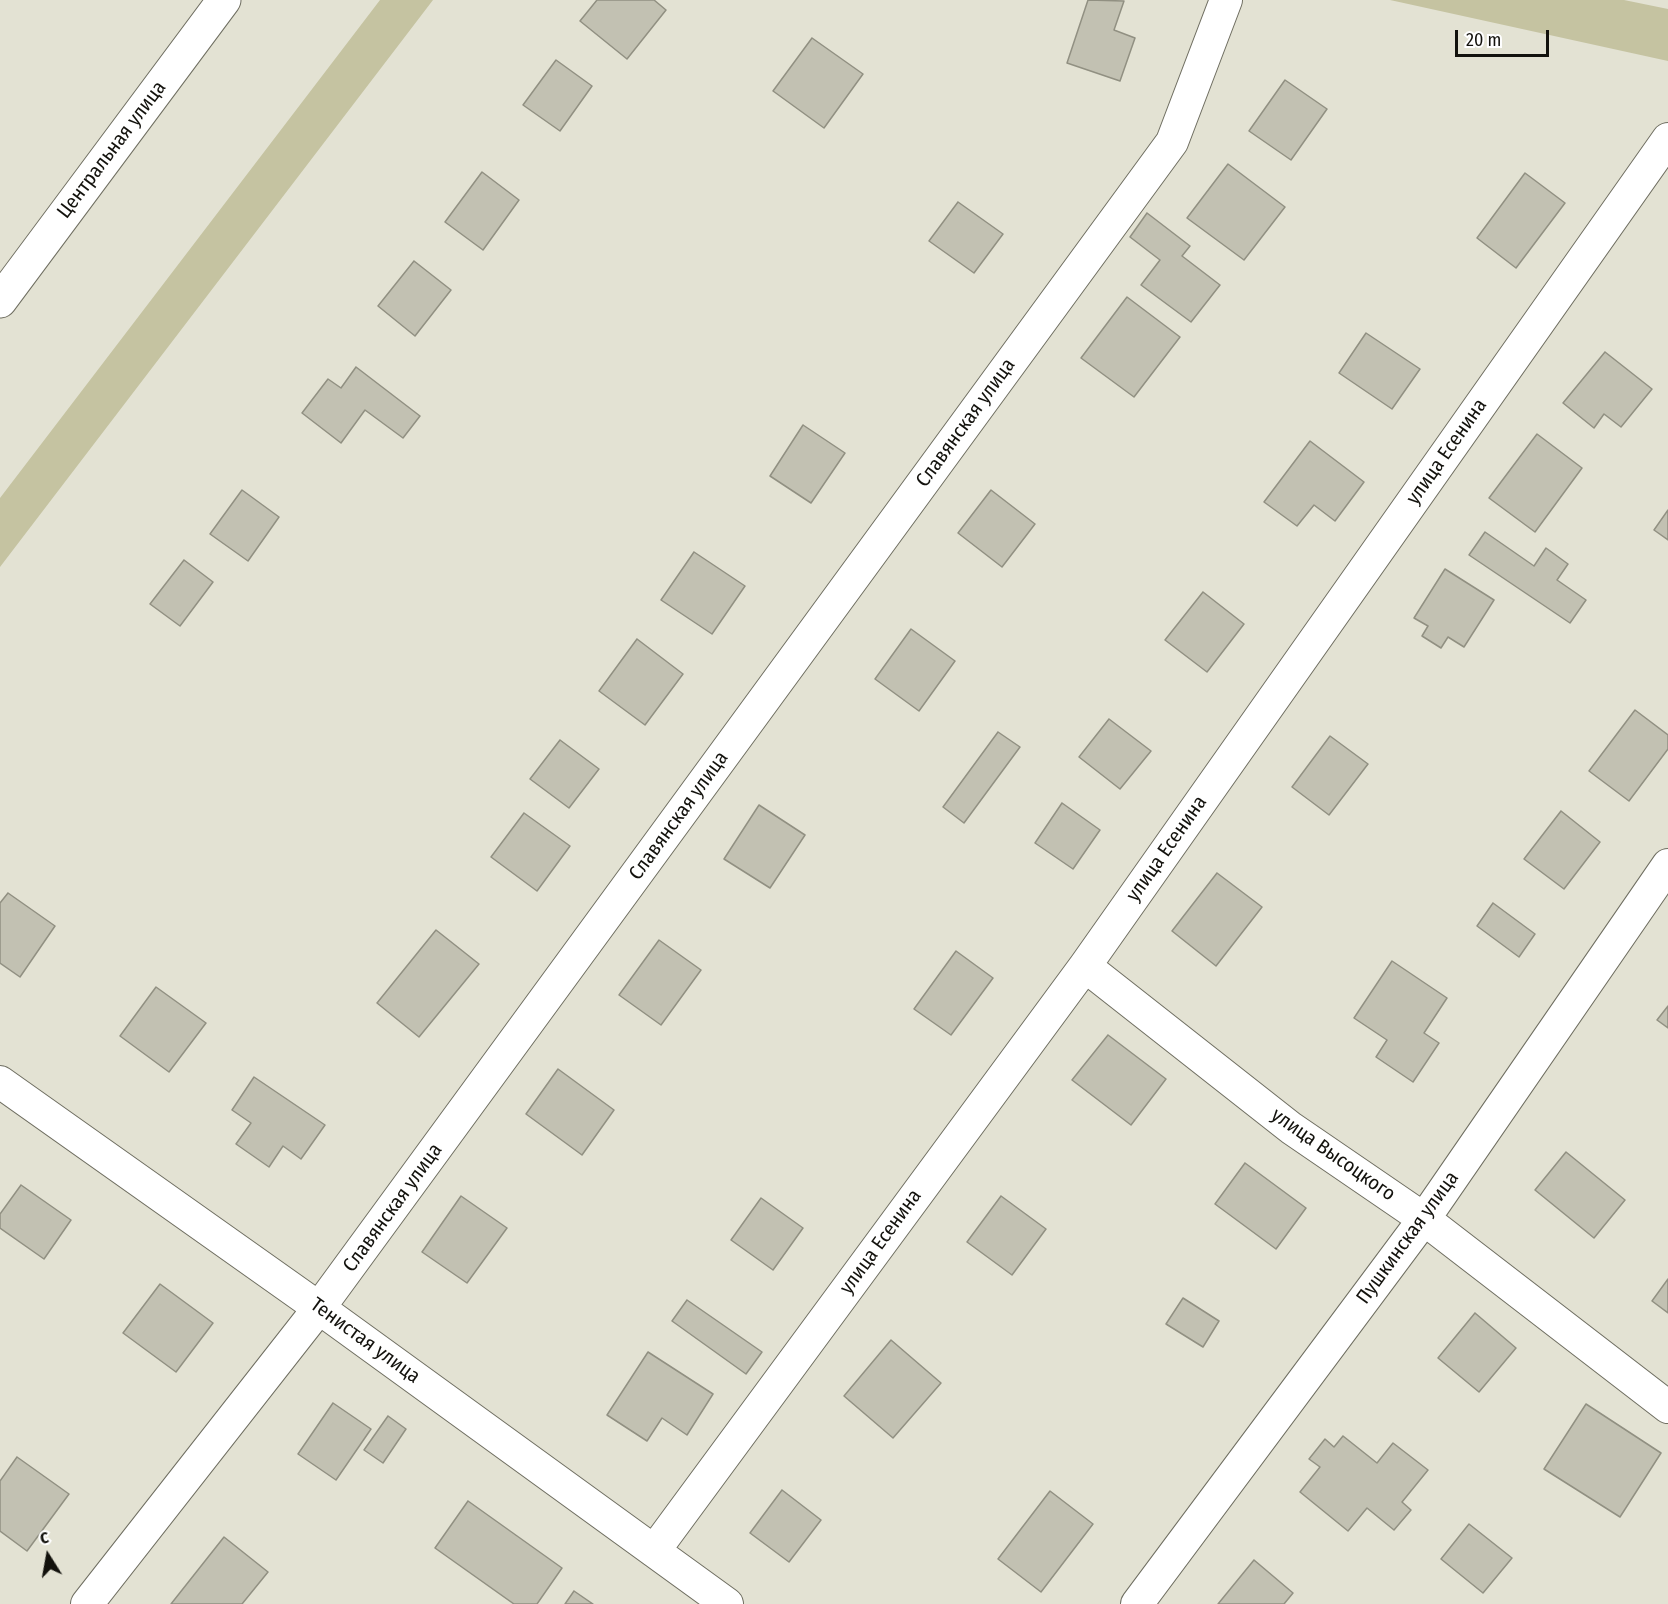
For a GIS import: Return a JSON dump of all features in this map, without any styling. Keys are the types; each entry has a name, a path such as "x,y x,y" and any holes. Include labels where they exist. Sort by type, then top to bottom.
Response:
{"main road":[{"name":"Центральная улица","path":"0,301 224,0"}],"street":[{"name":"Славянская улица","path":"87,1604 319,1308 1172,142 1226,0"},
{"name":"улица Есенина","path":"654,1551 1085,966 1668,139"},
{"name":"Пушкинская улица","path":"1137,1604 1424,1219 1668,865"},
{"name":"улица Высоцкого","path":"1085,966 1291,1128 1424,1219 1668,1407"},
{"name":"Тенистая улица","path":"0,1082 319,1308 727,1604"}],"shaded area":[{"path":"380,0 433,0 0,567 0,498"},
{"path":"1390,0 1624,0 1668,9 1668,61"}],"building":[{"path":"597,0 654,0 666,10 627,59 580,21"},
{"path":"1088,0 1124,1 1114,30 1135,38 1120,81 1067,63"},
{"path":"812,38 863,74 824,128 773,91"},
{"path":"556,60 592,86 560,131 523,105"},
{"path":"1285,80 1327,109 1291,160 1249,131"},
{"path":"1228,164 1285,207 1244,260 1187,218"},
{"path":"482,172 519,200 483,250 445,222"},
{"path":"1525,173 1565,203 1516,268 1477,238"},
{"path":"958,202 1003,234 974,273 929,241"},
{"path":"1147,213 1190,246 1182,256 1220,285 1191,322 1141,285 1160,260 1130,237"},
{"path":"414,261 451,290 415,336 378,306"},
{"path":"1127,297 1180,337 1134,397 1081,358"},
{"path":"1366,333 1420,369 1392,409 1339,373"},
{"path":"1605,352 1652,389 1621,427 1604,414 1594,428 1563,403"},
{"path":"356,367 420,416 403,438 365,410 341,443 302,413 328,379 341,388"},
{"path":"803,425 845,453 811,503 770,476"},
{"path":"1537,434 1582,468 1535,532 1489,498"},
{"path":"1310,441 1364,482 1335,521 1314,505 1297,526 1264,502"},
{"path":"242,490 279,517 248,561 210,534"},
{"path":"991,490 1035,524 1002,567 958,533"},
{"path":"1668,510 1668,540 1654,530"},
{"path":"1485,532 1534,566 1546,548 1568,564 1557,580 1586,600 1570,623 1469,555"},
{"path":"694,552 745,586 712,634 661,600"},
{"path":"184,560 213,582 180,626 150,604"},
{"path":"1445,569 1494,600 1464,647 1448,637 1441,648 1422,636 1428,626 1414,618"},
{"path":"1203,592 1244,624 1207,672 1165,640"},
{"path":"911,629 955,661 919,711 875,679"},
{"path":"637,639 683,674 645,725 599,691"},
{"path":"1635,710 1668,735 1668,749 1629,801 1589,771"},
{"path":"1109,719 1151,751 1120,789 1079,757"},
{"path":"998,732 1020,747 964,823 943,807"},
{"path":"1330,736 1368,764 1329,815 1292,787"},
{"path":"560,740 599,769 569,808 530,779"},
{"path":"1062,803 1100,830 1073,869 1035,843"},
{"path":"759,805 805,835 770,888 724,859"},
{"path":"1561,811 1600,842 1564,889 1524,859"},
{"path":"524,813 570,846 537,891 491,857"},
{"path":"1217,873 1262,907 1216,966 1172,931"},
{"path":"8,893 55,926 20,977 0,963 0,903"},
{"path":"1493,903 1535,934 1519,957 1477,926"},
{"path":"436,930 479,964 419,1037 377,1003"},
{"path":"659,940 701,970 661,1025 619,995"},
{"path":"956,951 993,978 951,1035 914,1009"},
{"path":"1392,961 1447,998 1424,1033 1439,1043 1413,1082 1376,1057 1387,1040 1354,1018"},
{"path":"156,987 206,1023 169,1072 120,1036"},
{"path":"1668,1006 1668,1028 1657,1020"},
{"path":"1108,1035 1166,1079 1131,1125 1072,1080"},
{"path":"558,1069 614,1110 582,1155 526,1114"},
{"path":"254,1077 325,1125 301,1159 283,1146 269,1167 236,1144 251,1123 232,1110"},
{"path":"1566,1152 1625,1200 1594,1238 1535,1190"},
{"path":"1245,1163 1306,1208 1276,1249 1215,1204"},
{"path":"21,1185 71,1220 44,1259 0,1228 0,1214"},
{"path":"461,1196 507,1228 467,1283 422,1252"},
{"path":"1001,1196 1046,1229 1012,1275 967,1242"},
{"path":"761,1198 803,1228 773,1270 731,1240"},
{"path":"1668,1279 1668,1313 1652,1301"},
{"path":"160,1284 213,1323 176,1372 123,1333"},
{"path":"1183,1298 1219,1321 1203,1347 1166,1324"},
{"path":"687,1300 762,1352 746,1374 672,1321"},
{"path":"1475,1313 1516,1348 1479,1392 1438,1358"},
{"path":"891,1340 941,1383 893,1438 844,1396"},
{"path":"648,1352 713,1394 687,1435 662,1418 647,1441 607,1415"},
{"path":"333,1403 371,1429 336,1480 298,1454"},
{"path":"1586,1404 1661,1453 1620,1517 1544,1469"},
{"path":"388,1416 406,1429 383,1463 364,1450"},
{"path":"1343,1436 1377,1463 1393,1443 1428,1470 1402,1502 1411,1510 1394,1530 1367,1508 1348,1531 1300,1492 1320,1467 1309,1459 1325,1439 1334,1447"},
{"path":"17,1457 69,1494 27,1551 0,1531 0,1481"},
{"path":"782,1490 821,1520 789,1562 750,1533"},
{"path":"1050,1491 1093,1524 1041,1592 998,1559"},
{"path":"468,1501 562,1568 537,1604 514,1604 435,1548"},
{"path":"1469,1524 1512,1558 1483,1593 1441,1559"},
{"path":"224,1537 268,1572 242,1604 171,1604"},
{"path":"1254,1560 1293,1593 1284,1604 1218,1604"},
{"path":"574,1591 593,1604 565,1604"}]}
